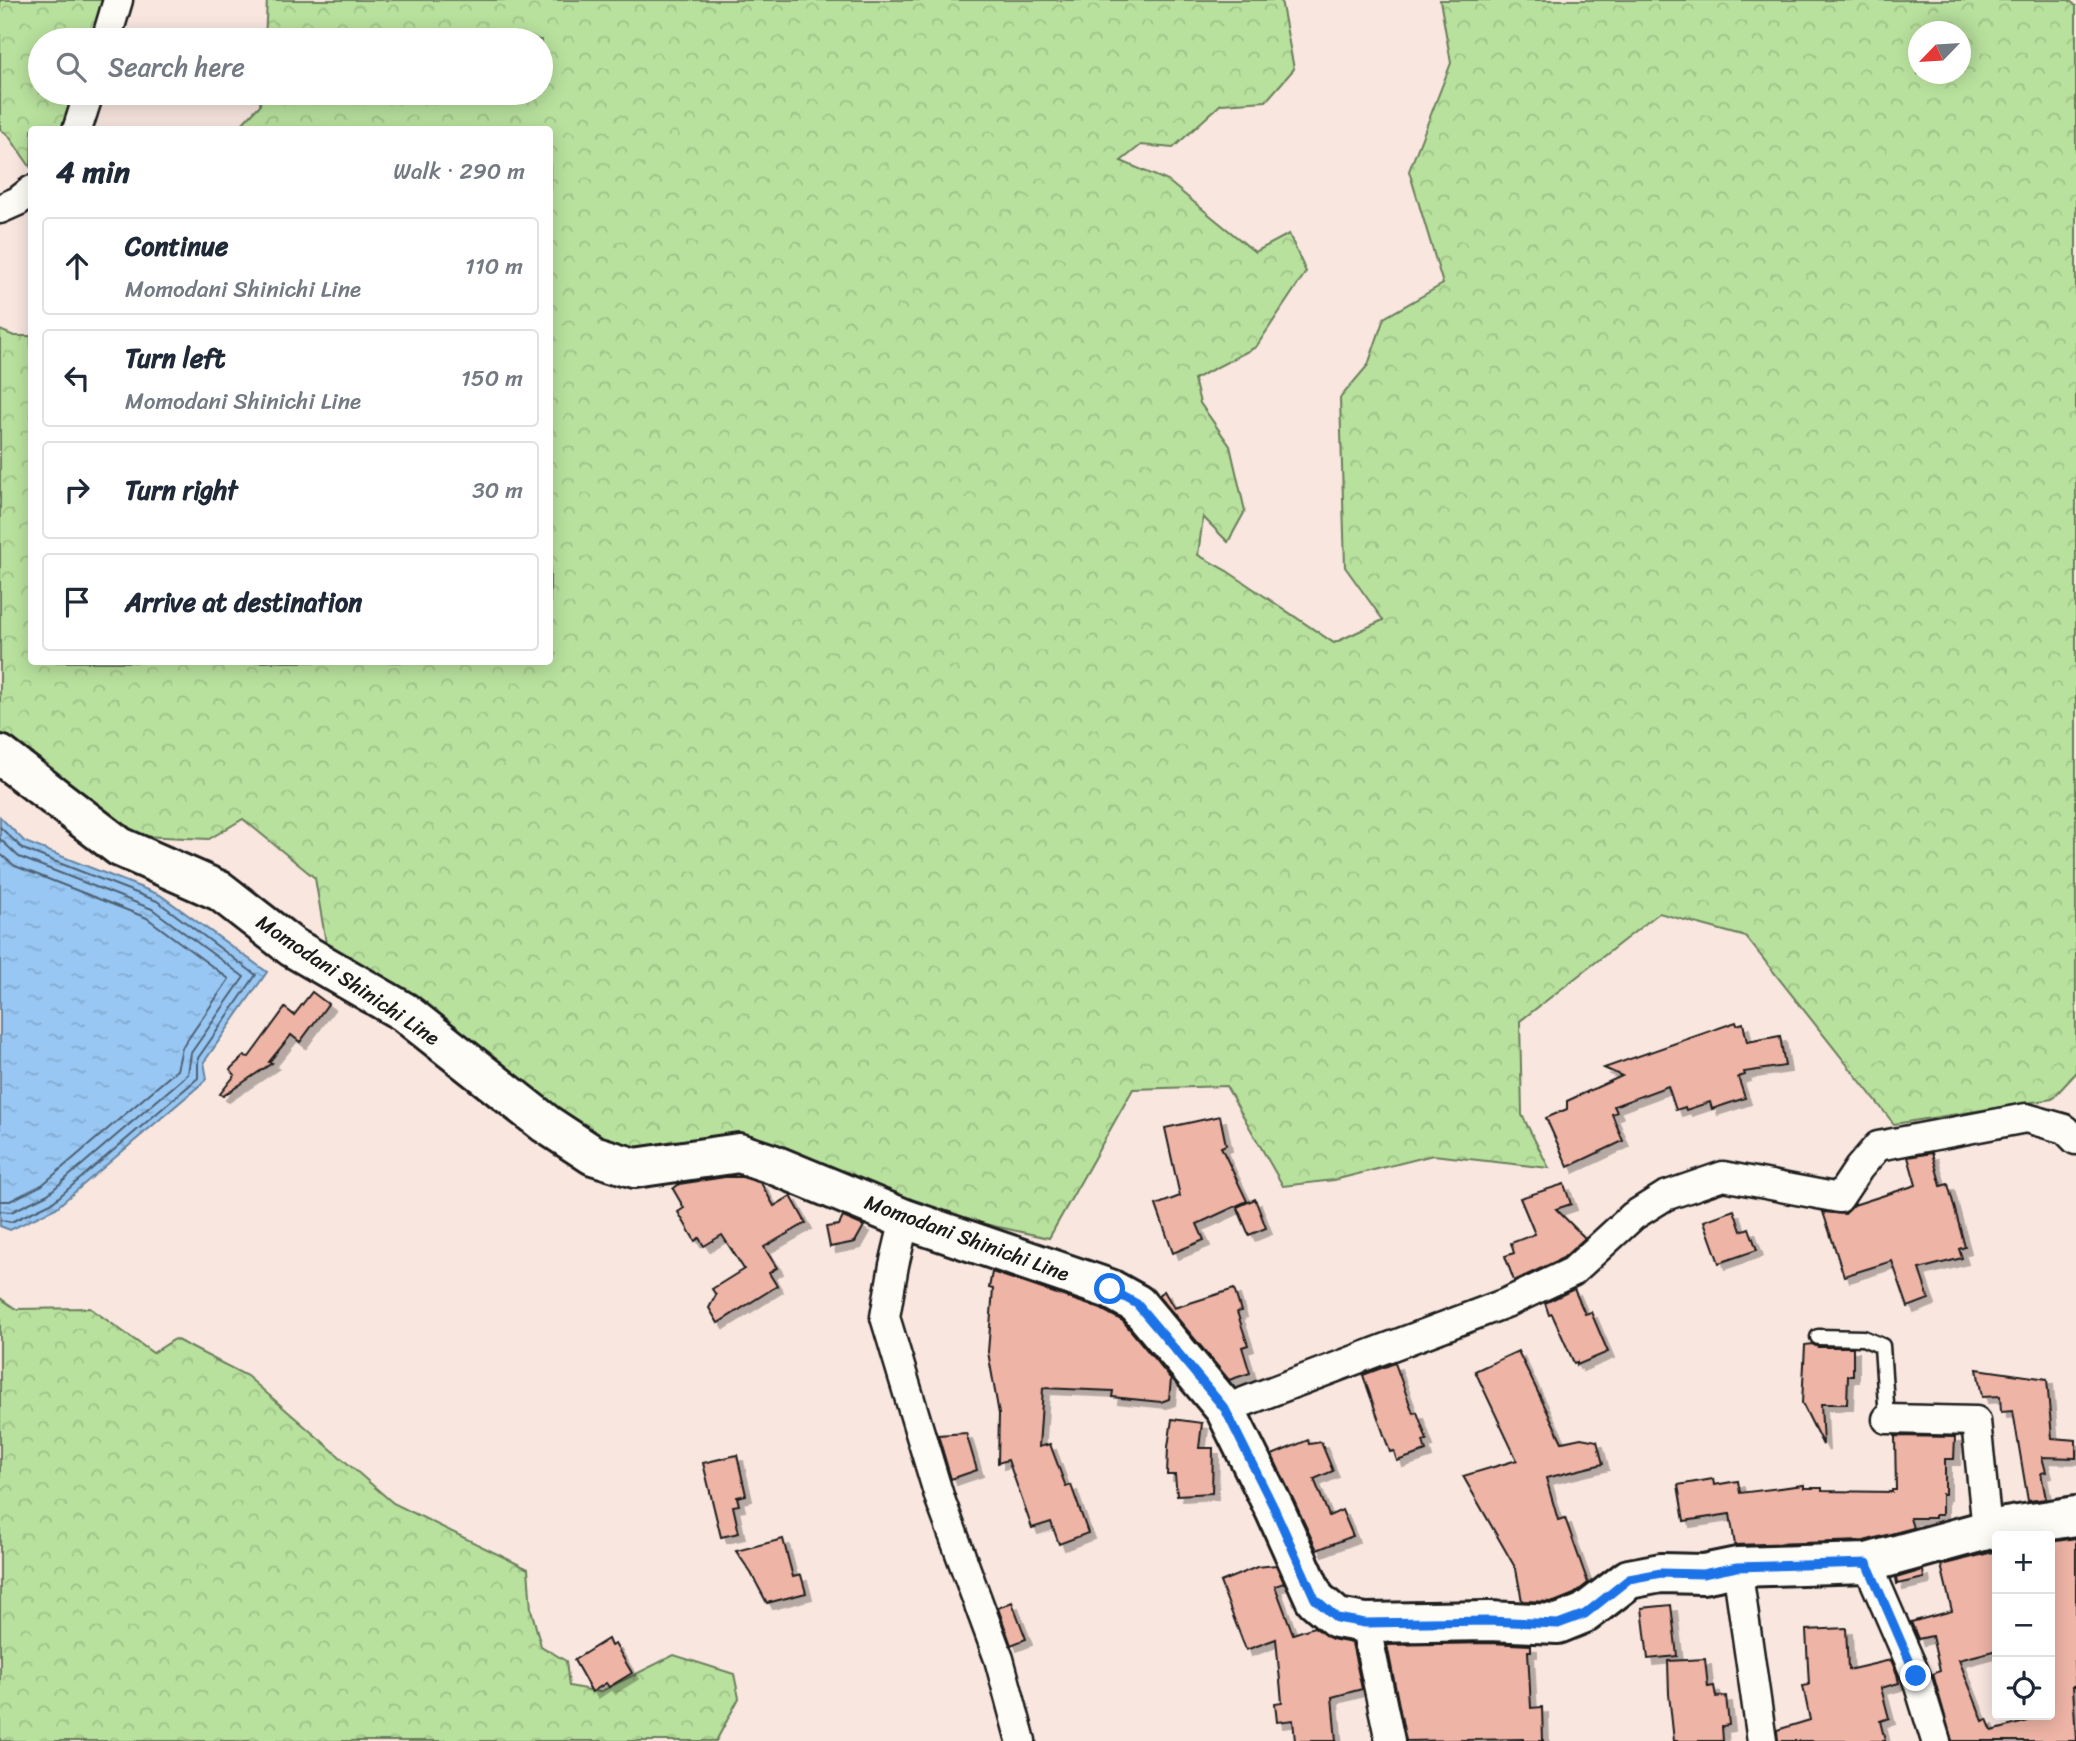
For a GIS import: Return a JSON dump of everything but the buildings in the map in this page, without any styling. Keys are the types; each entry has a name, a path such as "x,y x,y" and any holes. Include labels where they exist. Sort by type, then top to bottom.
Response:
{"main road":[{"name":"Momodani Shinichi Line","path":"0,755 120,847 220,891 292,947 404,1012 546,1124 593,1155 635,1168 739,1153 905,1219 1110,1289 1137,1304 1225,1409 1315,1599 1337,1618 1365,1623 1489,1621 1558,1624 1585,1614 1629,1579 1661,1573 1703,1574 1737,1567 1867,1563 1987,1530 2076,1516"}],"street":[{"path":"110,28 118,0"},
{"path":"78,126 85,105"},
{"path":"0,209 28,193"},
{"path":"1225,1409 1528,1293 1572,1272 1633,1216 1665,1196 1723,1177 1839,1198 1878,1146 2026,1118 2065,1129 2076,1140"},
{"path":"905,1219 886,1317 940,1499 999,1659 1021,1741"},
{"path":"1887,1419 1976,1422 1987,1530"},
{"path":"1867,1563 1916,1676 1936,1741"},
{"path":"1737,1567 1762,1741"},
{"path":"1365,1623 1390,1741"}],"lane":[{"path":"1818,1337 1863,1338 1882,1346 1887,1419"}],"green space":[{"path":"0,0 111,0 101,28 28,28 28,105 76,105 68,126 28,126 28,164 8,135 0,129"},
{"path":"267,0 1281,0 1294,69 1266,101 1221,104 1173,148 1141,145 1121,161 1168,181 1255,252 1289,234 1306,272 1256,347 1194,379 1200,403 1230,446 1245,511 1228,542 1203,517 1198,555 1227,571 1334,643 1383,620 1345,567 1340,398 1368,365 1384,318 1443,284 1409,171 1451,63 1440,0 2069,0 2076,6 2076,1073 2052,1099 1894,1124 1746,937 1659,913 1520,1021 1522,1115 1549,1168 1433,1155 1334,1180 1283,1186 1226,1086 1133,1089 1049,1238 645,1150 583,1132 326,943 315,878 243,819 209,839 118,835 81,808 0,732 0,330 14,336 28,336 28,665 553,665 553,126 240,126 260,105 553,105 553,28 266,28"},
{"path":"0,1298 16,1309 90,1308 153,1353 175,1339 247,1376 393,1503 528,1569 531,1609 541,1646 566,1661 569,1686 600,1692 674,1655 734,1674 739,1698 716,1741 0,1741"}],"water":[{"path":"0,817 25,842 160,895 267,972 204,1062 207,1079 56,1208 10,1230 0,1226"}],"route":[{"path":"1110,1289 1137,1304 1225,1409 1315,1599 1337,1618 1365,1623 1489,1621 1558,1624 1585,1614 1629,1579 1661,1573 1703,1574 1737,1567 1867,1563 1916,1676"}]}
